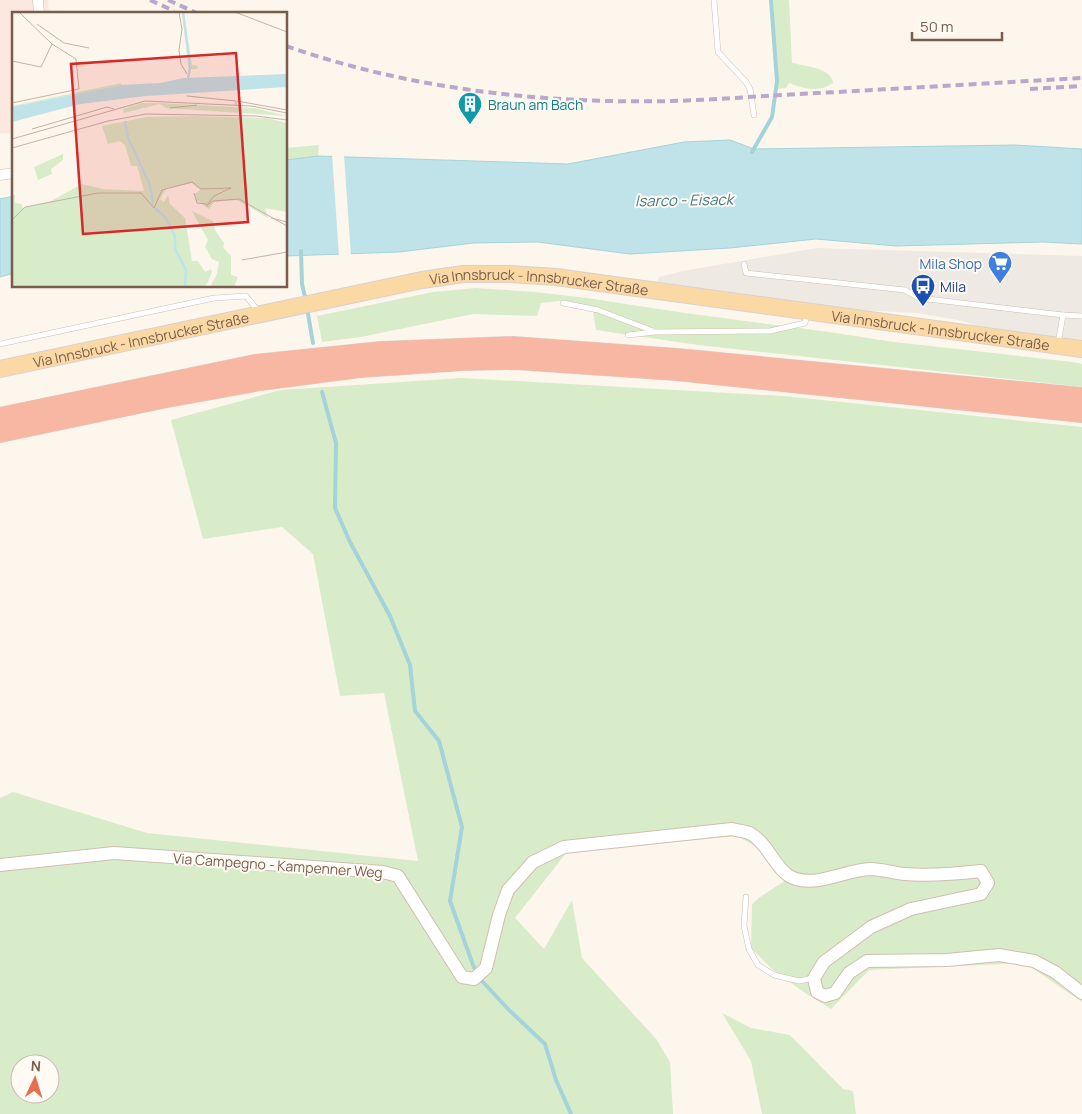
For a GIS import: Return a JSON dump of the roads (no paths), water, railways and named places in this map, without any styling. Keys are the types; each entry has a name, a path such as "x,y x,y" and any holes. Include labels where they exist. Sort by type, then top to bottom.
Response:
{"highway":[{"path":"0,417 255,364 381,351 513,346 677,358 1082,397"},
{"path":"0,433 172,397 260,381 360,368 463,361 516,360 676,372 1082,413"}],"main road":[{"name":"Via Innsbruck - Innsbrucker Straße","path":"0,369 259,313 463,274 510,274 556,277 1082,349"}],"street":[{"name":"Via Campegno - Kampenner Weg","path":"0,865 114,853 382,872 398,876 462,977 474,979 486,968 499,915 508,890 533,862 564,847 732,829 750,833 766,846 778,866 794,879 815,881 844,873 871,869 902,874 938,875 980,871 988,883 982,894 911,909 871,927 824,962 814,978"},
{"path":"814,978 817,992 825,996 835,994 849,973 867,961 947,960 999,955 1034,961 1055,972 1082,993"}],"lane":[{"path":"714,0 718,52 746,82 750,89 754,115"},
{"path":"744,264 746,272 905,290 919,298 1082,316"},
{"path":"0,344 214,298 246,296 259,313"},
{"path":"563,303 598,310 655,332"},
{"path":"628,335 655,332 770,331 805,324 807,312"},
{"path":"1058,346 1063,315"},
{"path":"746,897 744,926 749,949 758,965 774,975 798,982 814,978"}],"water":[{"name":"Isarco - Eisack","path":"730,140 754,149 1015,145 1082,149 1082,244 1043,242 896,246 816,239 730,248 630,254 538,242 473,243 399,252 288,256 288,160 318,156 568,164 684,142"},
{"path":"12,196 12,274 0,277 0,199"}],"waterway":[{"path":"752,152 772,117 777,81 771,0"},
{"path":"301,251 302,284 306,301"},
{"path":"307,308 313,343"},
{"path":"322,392 336,443 335,508 350,542 390,616 410,665 415,711 439,741 462,827 450,901 473,965 482,981 545,1044 556,1080 571,1114"}],"railway":[{"path":"150,0 174,11"},
{"path":"168,0 195,12"},
{"path":"288,47 333,61 428,83 476,91 574,100 687,100 1082,78"},
{"path":"1030,89 1082,86"}],"place":[{"name":"Braun am Bach","path":"470,125"},
{"name":"Mila Shop","path":"1000,284"},
{"name":"Mila","path":"923,307"}]}
